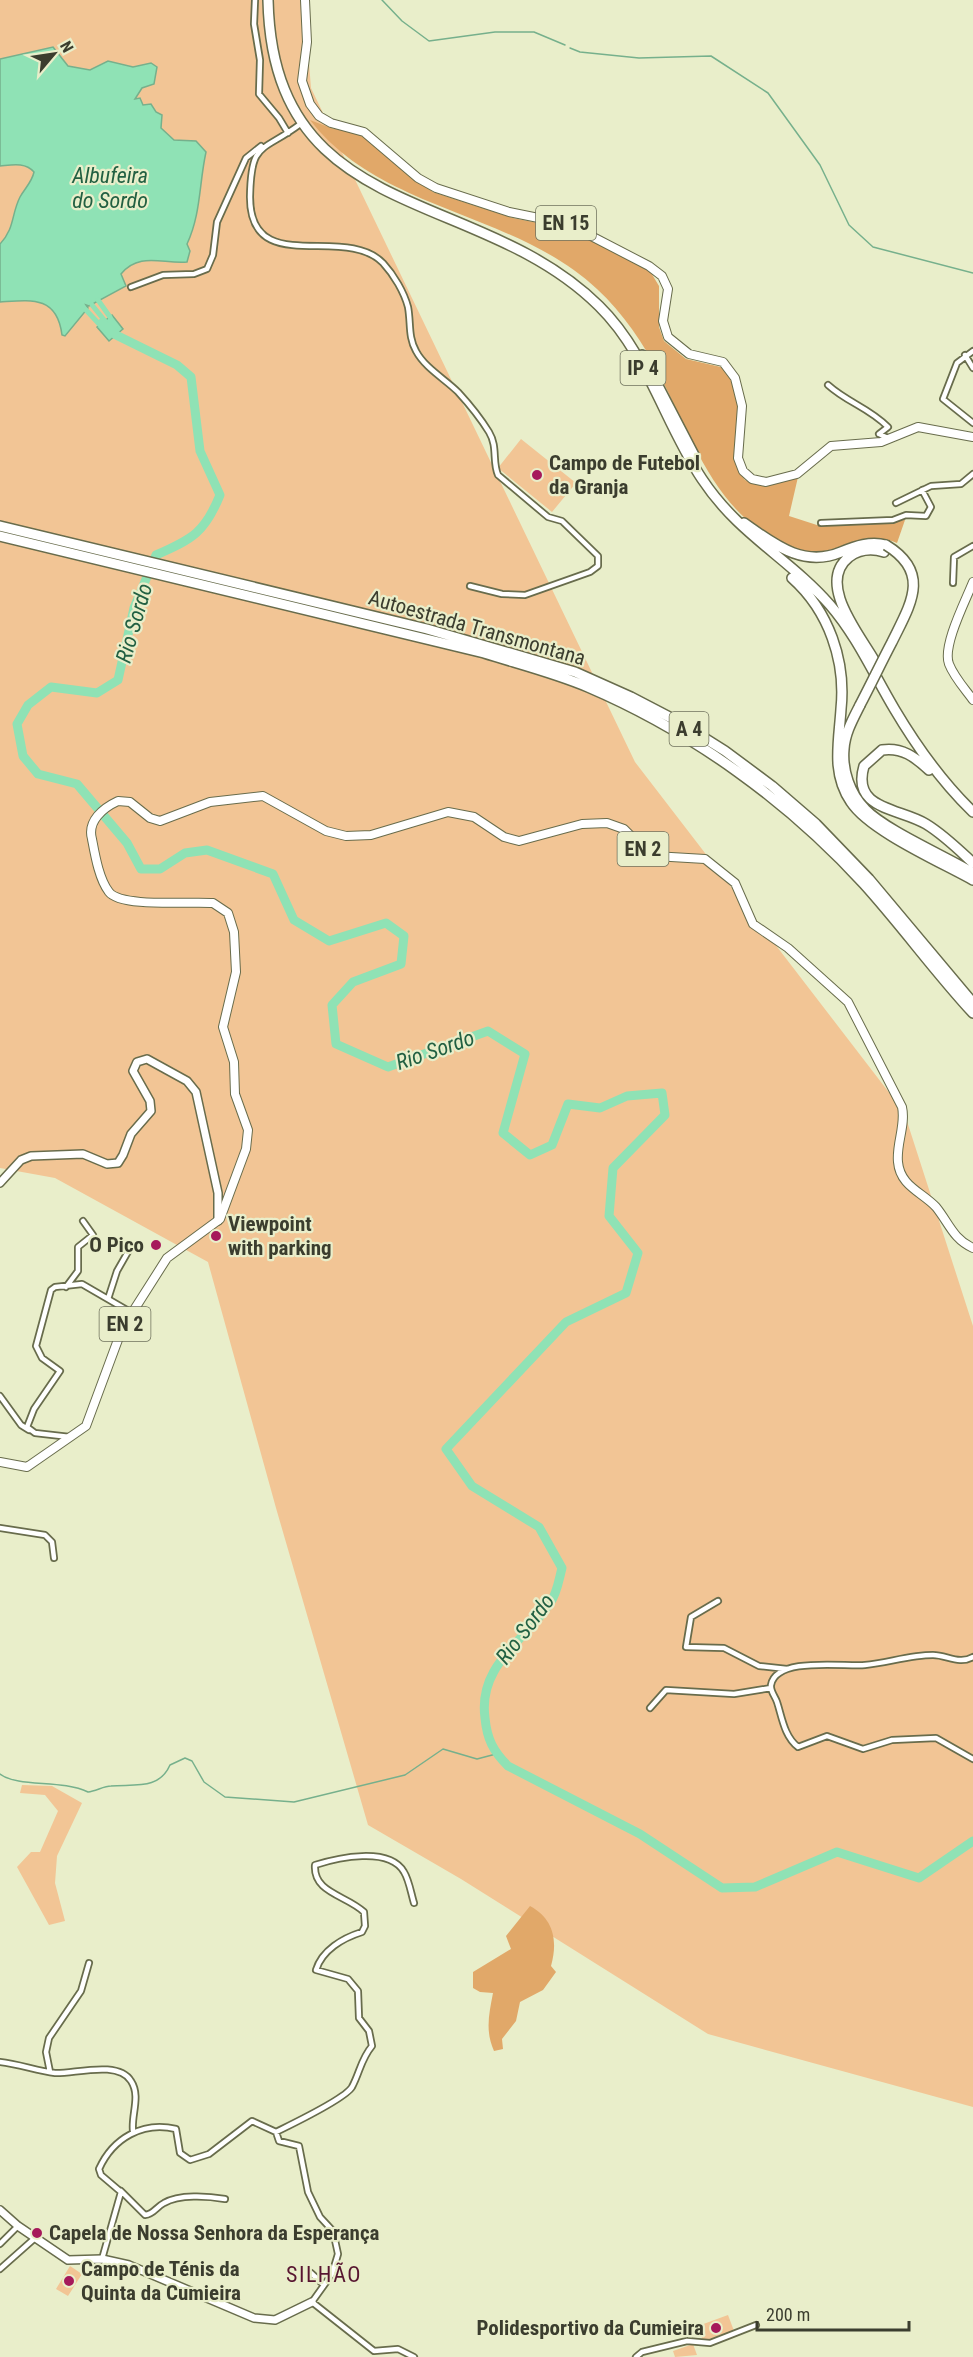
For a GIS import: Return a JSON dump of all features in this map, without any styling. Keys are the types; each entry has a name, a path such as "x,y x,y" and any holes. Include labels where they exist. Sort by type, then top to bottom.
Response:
{"highway":[{"name":"IP 4","path":"270,0 268,38 278,76 295,113 318,142 339,162 365,180 400,199 525,252 563,275 599,306 627,337 687,455 716,500 741,528 830,605 858,645 921,751 939,777 973,812"},
{"name":"IP 4","path":"270,0 273,37 282,75 299,110 321,139 367,177 402,195 527,248 566,271 603,303 630,334 712,486 744,523 827,596 856,635 934,765 973,812"},
{"path":"645,372 679,445 702,486 737,528 799,584 827,624 835,642 842,681 836,762 850,801 871,823 973,880"},
{"path":"744,523 778,548 799,556 824,557 862,544 885,548 903,557 910,568 913,596 843,731 838,769"},
{"name":"Autoestrada Transmontana","path":"3,532 315,607 427,629 575,672 679,722 772,786 816,824 869,879 968,1003 973,1013"},
{"path":"885,548 864,550 845,561 837,577 837,593 901,712"},
{"path":"858,702 844,748 844,767 856,798 876,818 973,873"},
{"path":"973,812 921,762 902,751 882,750 875,753 864,766 861,785 871,800 924,822 950,841 973,863"},
{"path":"968,1003 973,1020"}],"main road":[{"name":"EN 15","path":"305,0 307,42 302,78 317,113 334,124 364,132 415,176 436,188 509,212 568,224 656,270 668,286 663,321 669,339 689,354 723,362 735,378 742,402 737,453 742,469 757,481 782,478 804,470 831,446 870,444 923,427 973,437"},
{"path":"973,582 947,653 951,669 973,700"},
{"name":"EN 2","path":"0,1462 27,1467 72,1437 90,1419 119,1337 132,1313 167,1258 218,1221 249,1138 235,1094 234,1060 223,1029 224,1014 236,972 231,919 224,908 213,903 124,900 114,897 105,885 91,838 93,822 112,804 123,800 133,804 151,819 160,821 210,802 263,796 326,831 346,836 374,834 448,812 474,817 504,837 519,841 582,824 609,823 624,829 654,856 709,860 736,885 753,924 788,948 842,995 852,1007 902,1107 903,1121 897,1157 901,1174 910,1187 935,1207 956,1237 973,1248"}],"street":[{"path":"255,0 254,24 260,60 259,94 288,133"},
{"path":"131,287 163,275 194,274 207,268 213,255 216,226 245,160 253,150 299,125"},
{"path":"267,144 258,153 252,172 250,203 258,230 266,238 280,245 345,247 373,255 383,263 396,279 408,306 411,342 418,355 459,393 490,433 497,450 495,469 498,475 548,517 562,521 598,556 598,566 590,573 525,596 502,594 470,586"},
{"path":"973,351 965,355 956,366 943,399 973,423"},
{"path":"965,355 973,368"},
{"path":"828,385 845,400 870,410 888,427 879,435 891,439"},
{"path":"896,503 933,486 959,485 973,474"},
{"path":"821,524 893,520 906,515 926,516 931,507 922,490"},
{"path":"953,583 954,557 973,546"},
{"path":"0,1183 21,1161 31,1156 83,1154 107,1164 118,1163 131,1134 151,1112 150,1101 133,1071 137,1062 147,1059 187,1081 195,1090 216,1185 218,1221"},
{"path":"216,1185 223,1191 231,1191"},
{"path":"66,1287 78,1271 78,1247 93,1235 83,1221"},
{"path":"108,1299 117,1271 129,1250"},
{"path":"29,1430 27,1424 34,1409 60,1371 40,1356 37,1338 51,1290 55,1287 82,1284 132,1313"},
{"path":"0,1396 21,1425 29,1430 35,1433 72,1437"},
{"path":"0,1528 45,1534 51,1539 54,1558"},
{"path":"718,1601 691,1617 685,1644 687,1648 724,1648 759,1666 788,1669 817,1664 868,1665 888,1659 930,1655 961,1661 973,1657"},
{"path":"788,1669 776,1676 771,1688 780,1719 798,1747 827,1736 861,1749 889,1741 936,1738 973,1759"},
{"path":"650,1708 664,1690 734,1694 771,1688"},
{"path":"276,2132 352,2089 362,2058 372,2046 369,2031 358,2018 358,1991 348,1979 316,1970 319,1960 342,1938 362,1932 365,1926 364,1912 352,1902 320,1886 314,1877 315,1865 368,1855 388,1859 404,1871 414,1903"},
{"path":"50,2072 46,2052 49,2038 81,1990 89,1963"},
{"path":"0,2062 26,2065 50,2072 96,2069 122,2074 131,2080 136,2096 131,2118 134,2131"},
{"path":"0,2210 18,2226 68,2260 102,2259 129,2265 266,2321 280,2319 312,2302 332,2274 338,2254 333,2230 320,2217 308,2192 300,2146 279,2141 276,2132 252,2121 208,2154 190,2160 180,2153 176,2129 165,2126 134,2131 122,2138 99,2169 101,2175 121,2190 145,2215 152,2214 162,2204 173,2200 209,2197 225,2199"},
{"path":"102,2259 121,2190"},
{"path":"0,2244 18,2226"},
{"path":"0,2269 35,2238"},
{"path":"311,2273 324,2285"},
{"path":"312,2302 371,2350 377,2352 398,2349 414,2357"},
{"path":"636,2357 646,2351 685,2341 710,2343 756,2325"}],"shaded area":[{"path":"0,0 304,0 311,88 635,762 904,1112 973,1326 973,2107 708,2034 461,1879 368,1825 276,1508 208,1262 55,1178 0,1168"},
{"path":"310,120 331,128 361,134 433,192 513,218 568,229 650,271 659,286 659,327 664,341 686,359 721,367 732,379 737,393 738,407 735,453 738,467 745,480 762,486 798,477 789,516 820,526 905,520 897,543 884,539 871,539 806,553 792,550 761,531 743,516 714,480 690,439 647,352 607,298 564,263 527,243 410,193 373,174 339,150"},
{"name":"Campo de Futebol da Granja","path":"521,439 576,483 552,512 498,468"},
{"path":"22,1785 52,1786 82,1803 57,1856 55,1883 65,1921 49,1925 17,1867 31,1852 40,1852 58,1811 45,1795 20,1793"},
{"path":"530,1906 538,1911 549,1924 554,1939 551,1966 556,1972 543,1990 520,2002 516,2021 502,2039 503,2049 494,2051 489,2029 493,1993 480,1992 473,1988 473,1972 511,1949 506,1936"},
{"name":"Campo de Ténis da Quinta da Cumieira","path":"70,2266 82,2274 68,2296 56,2289"},
{"name":"Polidesportivo da Cumieira","path":"728,2315 734,2331 703,2341 698,2326"},
{"path":"693,2344 697,2355 675,2357 673,2351"}],"water":[{"name":"Albufeira do Sordo","path":"53,47 68,66 90,70 108,61 133,67 151,63 157,67 154,84 142,88 135,99 140,98 143,105 151,104 156,112 162,115 161,128 174,140 196,141 206,152 197,210 187,244 190,251 187,262 151,260 128,267 121,274 126,286 89,306 86,305 88,308 65,336 62,335 59,322 48,306 31,301 0,302 0,244 11,227 17,204 34,172 22,165 0,166 0,59"},
{"path":"112,315 123,329 109,341 97,327"}],"waterway":[{"path":"382,0 402,21 429,41 495,32 534,32 565,45"},
{"path":"570,48 580,52 639,58 711,56 768,93 820,165 849,225 873,247 973,273"},
{"path":"98,300 110,317"},
{"path":"92,305 105,321"},
{"path":"86,310 100,325"},
{"name":"Rio Sordo","path":"102,323 116,335 177,365 191,377 200,451 220,495 209,518 196,533 180,544 156,555 134,608 118,680 97,693 51,687 28,705 17,724 23,756 38,774 77,784 127,843 141,869 160,869 185,853 207,850 273,874 294,920 329,941 386,923 404,936 401,964 353,982 332,1005 336,1044 388,1067 488,1031 525,1054 503,1133 530,1155 552,1145 568,1104 600,1108 627,1096 662,1093 665,1115 613,1168 609,1216 638,1253 626,1293 566,1322 446,1449 472,1486 539,1527 562,1568 552,1599 495,1669 488,1683 485,1718 487,1732 495,1750 508,1766 640,1834 722,1888 755,1887 837,1852 919,1878 973,1841"},
{"path":"0,1774 18,1781 66,1786 88,1792 108,1786 153,1782 160,1779 170,1765 185,1758 192,1761 204,1782 225,1797 294,1802 405,1775 443,1749 477,1759 496,1754"}],"place":[{"name":"Campo de Futebol da Granja","path":"537,475"},
{"name":"Viewpoint with parking","path":"216,1236"},
{"name":"O Pico","path":"156,1245"},
{"name":"Capela de Nossa Senhora da Esperança","path":"37,2233"},
{"name":"Campo de Ténis da Quinta da Cumieira","path":"69,2281"},
{"name":"Polidesportivo da Cumieira","path":"716,2328"}],"district":[{"name":"SILHÃO","path":"324,2274"}]}
